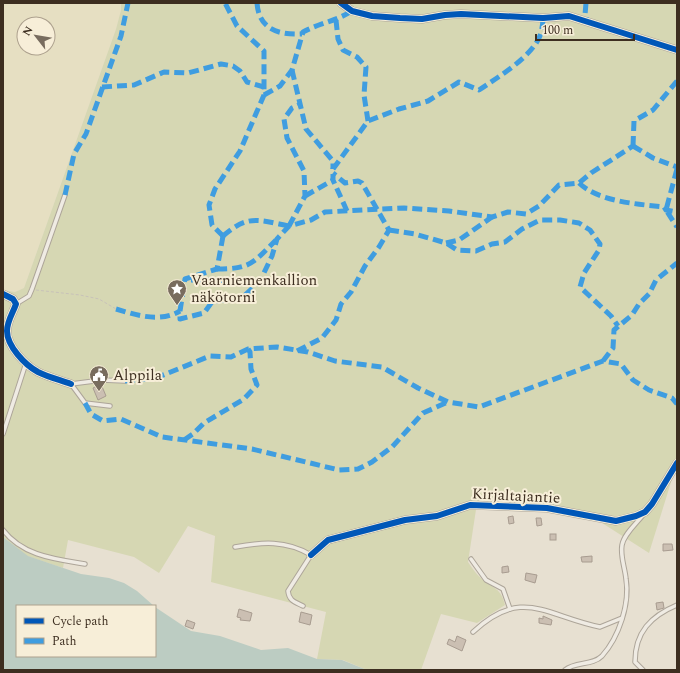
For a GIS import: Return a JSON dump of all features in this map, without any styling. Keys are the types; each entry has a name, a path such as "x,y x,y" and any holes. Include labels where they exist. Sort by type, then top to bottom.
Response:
{"street":[{"path":"341,3 352,11 372,16 400,18 422,19 461,14 543,18 569,16 677,50"},
{"path":"3,294 13,299 16,304 8,322 8,340 26,363 39,372 71,384"},
{"path":"645,512 652,504 677,464"},
{"name":"Kirjaltajantie","path":"311,555 328,540 405,520 437,516 470,505 547,508 616,520 645,512"}],"lane":[{"path":"16,304 29,296 65,195"},
{"path":"3,434 26,363"},
{"path":"71,384 102,380 125,381"},
{"path":"71,384 86,403 110,406"},
{"path":"565,670 576,664 593,662 600,657 615,636 622,618 628,590 622,544 625,537 645,512"},
{"path":"3,530 23,548 42,556 85,564"},
{"path":"235,547 262,542 272,542 304,551 311,555 288,592 289,597 292,600 303,606"},
{"path":"471,559 486,580 503,588 510,609"},
{"path":"643,670 635,662 635,653 644,630 656,615 677,605"},
{"path":"473,632 490,618 510,609 533,607 600,627 622,618"}],"path":[{"path":"42,291 80,295 99,300 116,309"}],"shaded area":[{"path":"3,3 121,3 121,10 116,29 24,288 15,292 3,290"},
{"path":"3,537 28,556 81,574 109,578 124,583 137,591 153,605 16,605 16,657 156,657 156,608 191,631 220,636 261,650 288,648 317,659 342,660 367,670 3,670"}],"green space":[{"path":"121,3 677,3 677,463 649,553 588,514 477,503 468,562 480,577 499,592 505,605 477,623 441,614 421,670 367,670 343,660 317,659 326,612 211,582 215,536 188,526 159,573 134,557 68,540 63,568 27,556 3,537 3,290 15,292 24,288 116,29 121,10"}],"building":[{"name":"Alppila","path":"101,384 106,396 98,400 93,388"},
{"path":"513,516 514,523 509,524 508,517"},
{"path":"536,518 541,518 542,525 537,526"},
{"path":"550,534 556,534 556,540 550,540"},
{"path":"663,544 672,544 673,550 663,551"},
{"path":"592,556 592,562 582,562 581,557"},
{"path":"508,566 509,572 502,573 502,567"},
{"path":"526,573 537,575 535,583 525,580"},
{"path":"663,602 664,608 657,610 656,603"},
{"path":"239,609 252,613 250,621 240,620 241,618 237,617"},
{"path":"301,612 312,615 310,625 299,622"},
{"path":"543,616 552,620 551,625 539,623 539,618 543,619"},
{"path":"187,620 195,623 193,629 185,626"},
{"path":"457,636 466,640 462,651 447,644 449,639 455,642"}],"marked path":[{"path":"65,195 74,154 86,134 121,36 128,3"},
{"path":"223,236 212,225 209,205 215,189 240,151 264,95 264,51 237,26 225,3"},
{"path":"257,3 259,12 266,25 278,32 302,34"},
{"path":"586,3 585,15 587,21"},
{"path":"264,95 280,86 292,70 303,32 352,11"},
{"path":"347,211 333,180 333,169 368,121 399,109 428,101 459,82 479,90 505,72 531,50 541,33 543,18"},
{"path":"336,20 338,39 343,50 357,57 366,67 364,95 368,121"},
{"path":"102,87 134,85 164,72 188,73 221,64 233,66 240,71 247,82 264,87"},
{"path":"292,70 306,129 333,161 333,169"},
{"path":"633,146 634,121 653,110 677,81"},
{"path":"289,226 305,196 304,171 287,138 284,119 292,108 301,104"},
{"path":"633,146 653,158 677,167"},
{"path":"223,236 217,269 185,279 180,319 204,313 212,302 243,297 260,281 272,256 277,239 289,226 311,220 325,212 404,208 449,211 492,217 508,212 526,214 539,206 559,185 579,183 591,173 633,146"},
{"path":"677,169 666,210 677,227"},
{"path":"297,351 322,338 336,320 341,304 351,292 365,266 389,230 362,183 358,181 345,183 333,173"},
{"path":"305,196 333,180"},
{"path":"579,183 587,189 608,198 631,203 664,207 666,210 677,212"},
{"path":"446,243 459,240 492,217"},
{"path":"223,236 240,224 254,220 289,226"},
{"path":"389,230 415,234 446,243 457,250 476,251 492,244 505,242 522,229 540,220 560,220 579,223 590,230 600,244 599,250 584,273 580,287 611,316 618,326"},
{"path":"217,269 245,266 262,254 276,240"},
{"path":"603,361 613,348 614,330 632,315 639,304 649,294 656,280 677,263"},
{"path":"191,280 260,281"},
{"path":"116,309 148,317 164,317 180,311"},
{"path":"125,381 156,378 210,356 231,357 248,349 277,347 308,352 335,361 382,367 418,388 448,402 479,407 603,361 621,364 633,380 649,390 672,398 677,404"},
{"path":"184,440 193,434 204,423 244,399 257,385 251,369 250,352 248,349"},
{"path":"85,403 91,414 103,421 121,419 162,437 252,449 339,470 358,469 372,462 392,447 423,413 448,402"}],"cycle path":[{"path":"341,3 352,11 372,16 400,18 422,19 461,14 543,18 569,16 677,50"},
{"path":"3,294 13,299 16,304 7,327 8,337 13,349 22,360 33,369 71,384"},
{"path":"311,555 328,540 405,520 437,516 470,505 547,508 616,521 636,516 645,512 652,504 677,463"}],"place":[{"name":"Vaarniemenkallion näkötorni","path":"177,306"},
{"name":"Alppila","path":"99,392"}]}
